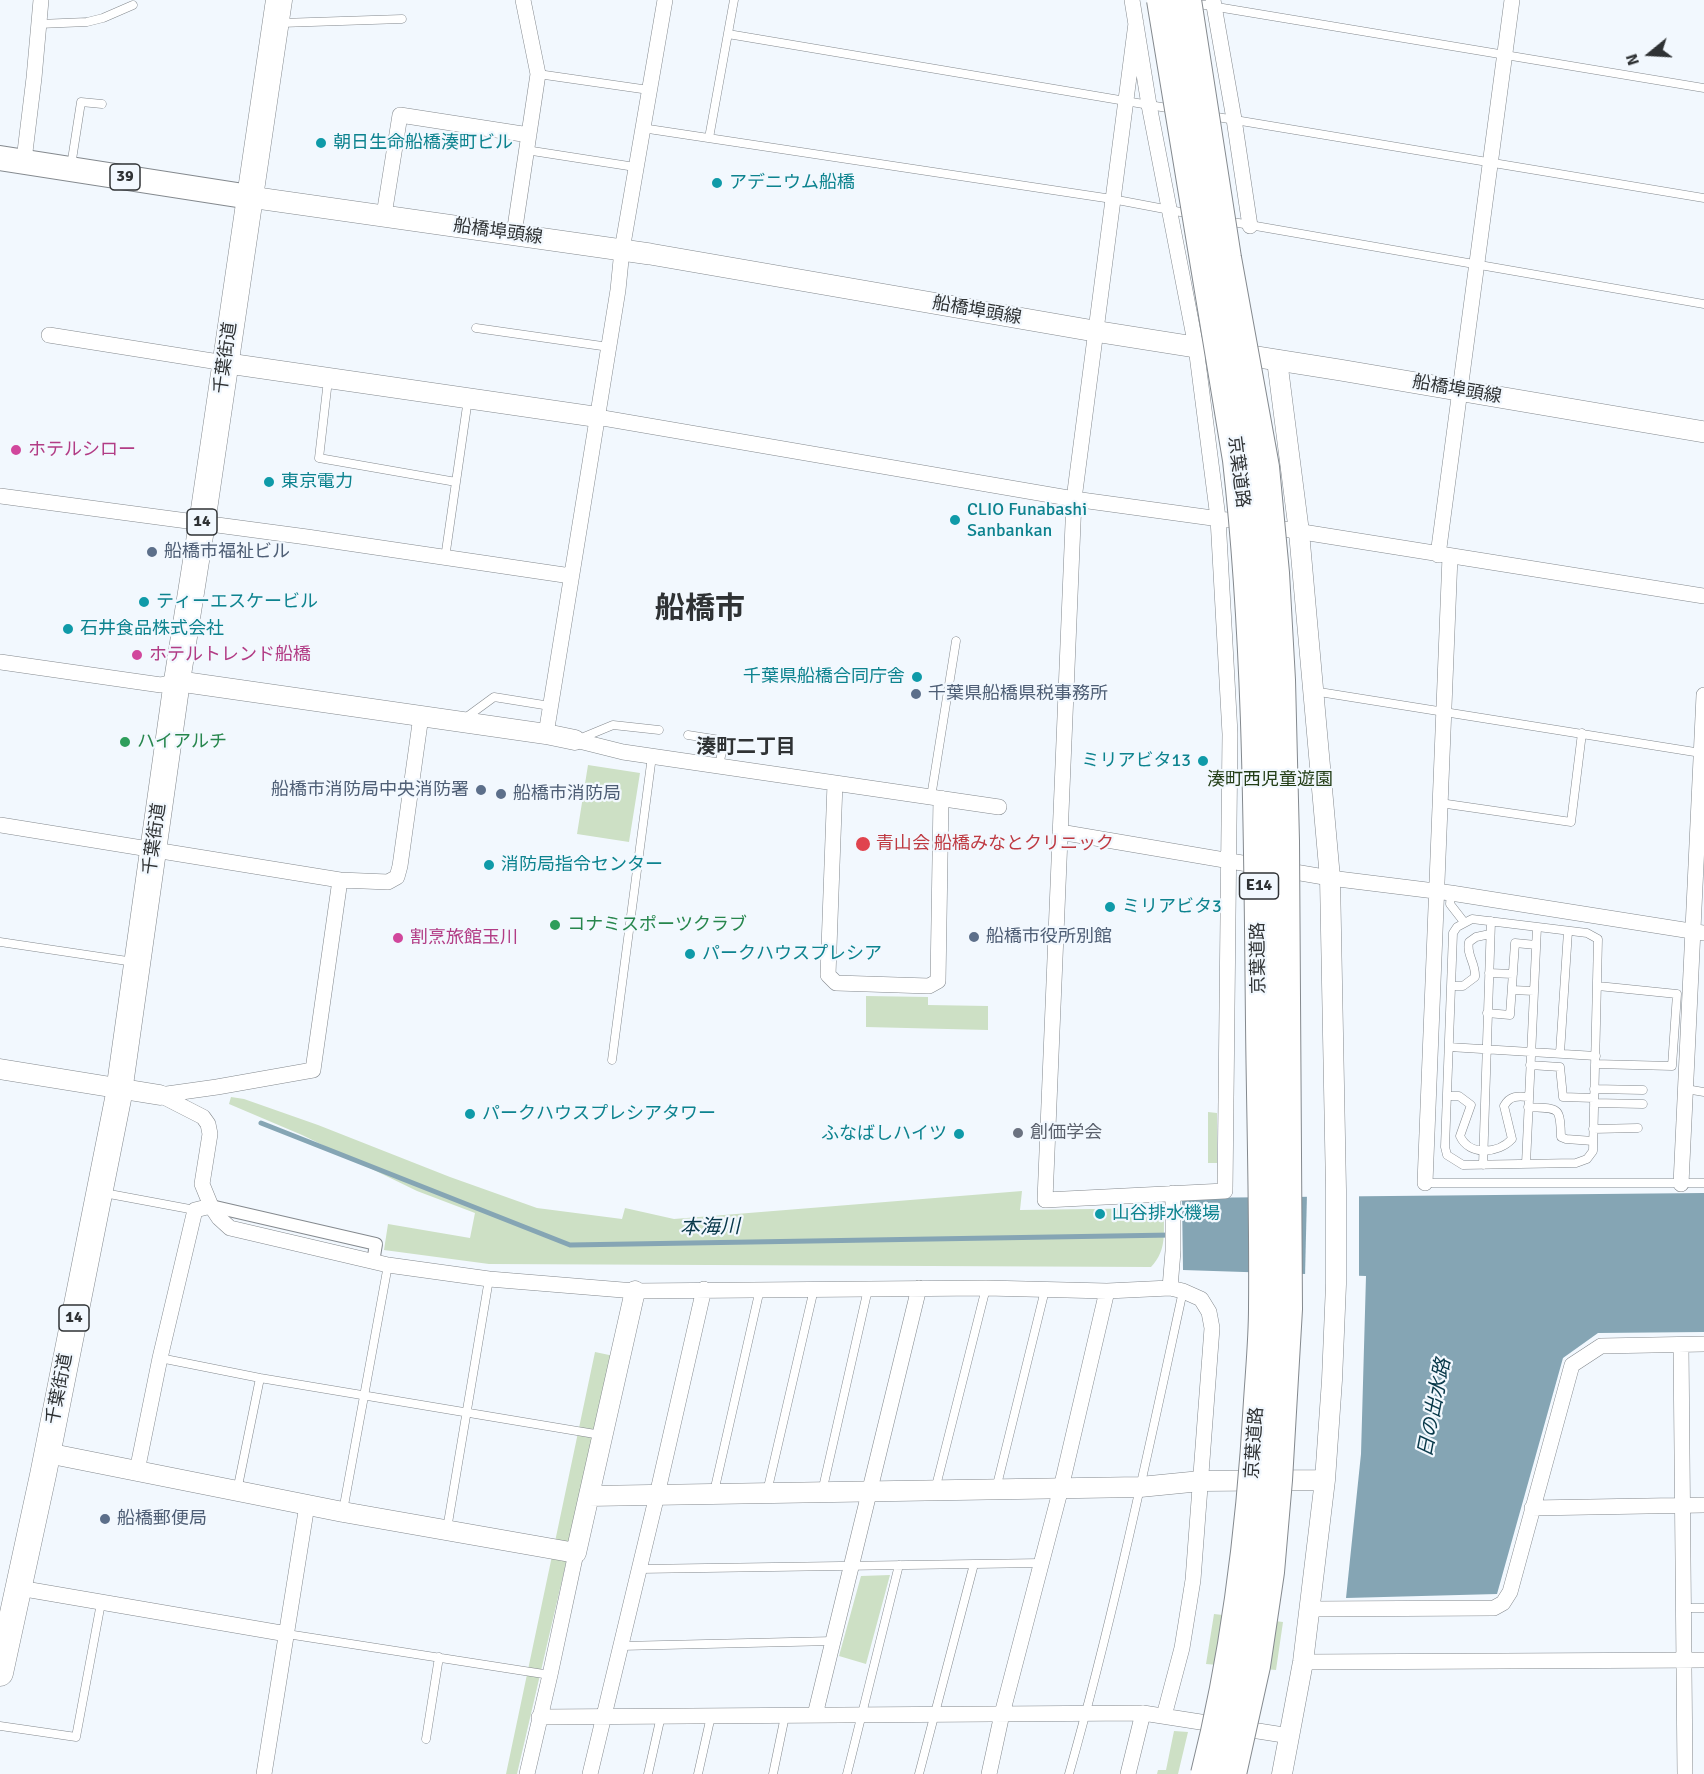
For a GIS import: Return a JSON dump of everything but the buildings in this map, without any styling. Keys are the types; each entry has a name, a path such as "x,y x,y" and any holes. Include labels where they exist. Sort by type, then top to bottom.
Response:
{"highway":[{"name":"京葉道路","path":"1161,0 1237,460 1245,531 1253,688 1259,891 1263,1310 1254,1472 1245,1554 1229,1658 1205,1774"},
{"name":"京葉道路","path":"1187,0 1227,258 1265,467 1275,573 1285,841 1288,1309 1270,1572 1256,1666 1233,1774"},
{"name":"千葉街道","path":"0,1673 47,1453 120,1088 177,681 277,11"}],"main road":[{"name":"39","path":"12,159 250,197"},
{"name":"船橋埠頭線","path":"250,197 622,250 1704,432"}],"street":[{"path":"12,159 34,78 41,0"},
{"path":"514,234 538,74 523,0"},
{"path":"546,734 618,290 635,167 664,0"},
{"path":"1132,0 1136,23 1149,105 1196,347 1218,518 1230,734 1225,1191 1045,1200 1074,499 1136,23"},
{"path":"1425,1183 1444,892 1440,803 1444,710 1444,555 1460,390 1512,0"},
{"path":"1214,4 1250,225"},
{"path":"384,215 400,115 528,142"},
{"path":"49,335 597,417 1074,499 1218,518 1704,596"},
{"path":"1277,360 1299,532 1330,878 1336,1190 1336,1284 1325,1480 1303,1662 1282,1774"},
{"path":"0,496 571,576"},
{"path":"0,662 161,685 177,681 546,734 623,752 999,807"},
{"path":"1682,1184 1686,1089 1698,932 1704,695"},
{"path":"0,825 340,880 388,882 397,877 400,867 421,716"},
{"path":"835,783 828,975 836,983 929,986 938,981 936,798"},
{"path":"1060,832 1330,878 1444,892 1698,932"},
{"path":"160,1095 313,1070 340,880"},
{"path":"0,1069 160,1095 203,1117 208,1124 210,1134 202,1184 211,1206 230,1228 381,1263 489,1279 635,1291 868,1288 1107,1291 1177,1289 1201,1299 1209,1312 1212,1328 1193,1580 1182,1648 1164,1716"},
{"path":"1173,1192 1173,1251 1177,1289"},
{"path":"137,1471 160,1358 195,1210 211,1206"},
{"path":"815,1715 919,1288"},
{"path":"590,1774 704,1290"},
{"path":"526,1774 635,1291"},
{"path":"989,1774 1002,1714 1061,1488 1107,1291"},
{"path":"1310,1609 1494,1608 1503,1603 1510,1592 1572,1365 1601,1346 1704,1344"},
{"path":"1681,1345 1685,1774"},
{"path":"47,1453 343,1512 576,1552"},
{"path":"589,1496 1140,1487 1201,1481 1325,1480"},
{"path":"264,1774 307,1505"},
{"path":"1532,1508 1704,1505"},
{"path":"19,1588 287,1634"},
{"path":"1303,1662 1704,1660"},
{"path":"1128,1774 1143,1713"},
{"path":"539,1718 1143,1713 1290,1736"}],"lane":[{"path":"709,138 734,0"},
{"path":"1177,0 1214,4 1704,88"},
{"path":"39,24 87,22 133,6"},
{"path":"277,11 402,19"},
{"path":"728,34 1704,198"},
{"path":"538,74 649,90"},
{"path":"71,168 81,102 102,104"},
{"path":"642,128 1204,216"},
{"path":"528,142 635,167"},
{"path":"1215,219 1704,304"},
{"path":"476,328 609,347"},
{"path":"328,378 319,458 456,482"},
{"path":"445,558 468,399"},
{"path":"936,798 956,640"},
{"path":"1312,690 1703,753"},
{"path":"461,722 494,697 550,706"},
{"path":"575,740 613,725 659,730"},
{"path":"1440,803 1571,822 1582,733"},
{"path":"688,735 720,740 723,746 719,766"},
{"path":"612,1060 652,756"},
{"path":"1444,892 1464,922"},
{"path":"1472,919 1587,933 1598,939 1593,1150 1587,1159 1576,1163 1463,1165 1448,1155 1445,1147 1452,933 1464,922 1472,919"},
{"path":"1483,1165 1485,1049 1491,921"},
{"path":"1526,1164 1537,927"},
{"path":"1560,1053 1568,931"},
{"path":"1450,986 1463,986 1475,976 1473,962 1467,948 1469,942 1476,937 1490,934"},
{"path":"0,942 139,962"},
{"path":"1487,1013 1510,1015 1515,943 1536,945"},
{"path":"1489,973 1513,974"},
{"path":"1449,1047 1560,1053 1596,1060 1672,1066 1677,994 1598,986"},
{"path":"1512,990 1534,991"},
{"path":"1530,1065 1560,1067 1563,1097 1643,1104"},
{"path":"1594,1089 1643,1090"},
{"path":"1686,1089 1704,1092"},
{"path":"1447,1096 1460,1096 1471,1105 1460,1136 1463,1143 1471,1149 1483,1150 1502,1148 1512,1139 1504,1106 1508,1099 1515,1096 1529,1096"},
{"path":"1528,1107 1551,1108 1557,1111 1561,1116 1561,1137 1593,1141"},
{"path":"1593,1129 1638,1128"},
{"path":"1425,1183 1704,1183"},
{"path":"100,1192 195,1210"},
{"path":"343,1512 365,1395 381,1263"},
{"path":"447,1529 489,1279"},
{"path":"822,1492 868,1288"},
{"path":"934,1490 986,1288"},
{"path":"714,1494 760,1289"},
{"path":"766,1493 814,1289"},
{"path":"1069,1774 1086,1713 1140,1487 1177,1289"},
{"path":"996,1489 1045,1290"},
{"path":"160,1358 260,1378 603,1436"},
{"path":"237,1491 260,1378"},
{"path":"639,1569 1041,1563"},
{"path":"919,1774 974,1564"},
{"path":"847,1774 899,1565"},
{"path":"0,1726 76,1737 101,1603"},
{"path":"1684,1608 1704,1608"},
{"path":"287,1634 550,1674"},
{"path":"621,1646 833,1641"},
{"path":"426,1739 439,1657"},
{"path":"648,1774 661,1716"},
{"path":"698,1774 711,1716"},
{"path":"773,1774 785,1716"}],"green space":[{"path":"588,765 640,773 629,842 577,834"},
{"path":"866,996 928,997 928,1005 988,1006 988,1030 866,1027"},
{"path":"231,1097 244,1099 318,1125 450,1177 537,1208 622,1219 625,1208 674,1219 1022,1191 1020,1210 1164,1208 1164,1240 1160,1254 1151,1267 489,1264 384,1250 388,1224 470,1238 475,1213 417,1191 302,1135 229,1104"},
{"path":"1208,1112 1217,1113 1217,1163 1208,1163"},
{"path":"595,1352 614,1356 517,1774 506,1774"},
{"path":"890,1575 866,1664 839,1656 861,1576"},
{"path":"1214,1614 1283,1622 1276,1670 1206,1664"},
{"path":"1174,1731 1188,1732 1178,1774 1157,1774 1158,1770 1166,1770"}],"water":[{"name":"日の出水路","path":"1704,1193 1704,1332 1598,1333 1563,1358 1497,1594 1346,1598 1361,1454 1366,1276 1183,1270 1182,1198"}],"pier":[{"path":"1307,1194 1359,1194 1359,1278 1305,1277"}],"waterway":[{"name":"本海川","path":"261,1123 570,1245 1172,1235"}],"place":[{"name":"朝日生命船橋湊町ビル","path":"321,143"},
{"name":"アデニウム船橋","path":"717,183"},
{"name":"ホテルシロー","path":"16,450"},
{"name":"東京電力","path":"269,482"},
{"name":"CLIO Funabashi Sanbankan","path":"955,520"},
{"name":"船橋市福祉ビル","path":"152,552"},
{"name":"ティーエスケービル","path":"144,602"},
{"name":"石井食品株式会社","path":"68,629"},
{"name":"ホテルトレンド船橋","path":"137,655"},
{"name":"千葉県船橋合同庁舎","path":"917,677"},
{"name":"千葉県船橋県税事務所","path":"916,694"},
{"name":"ハイアルチ","path":"125,742"},
{"name":"ミリアビタ13","path":"1203,761"},
{"name":"船橋市消防局中央消防署","path":"481,790"},
{"name":"船橋市消防局","path":"501,794"},
{"name":"青山会 船橋みなとクリニック","path":"863,844"},
{"name":"消防局指令センター","path":"489,865"},
{"name":"ミリアビタ3","path":"1110,907"},
{"name":"コナミスポーツクラブ","path":"555,925"},
{"name":"船橋市役所別館","path":"974,937"},
{"name":"割烹旅館玉川","path":"398,938"},
{"name":"パークハウスプレシア","path":"690,954"},
{"name":"パークハウスプレシアタワー","path":"470,1114"},
{"name":"創価学会","path":"1018,1133"},
{"name":"ふなばしハイツ","path":"959,1134"},
{"name":"山谷排水機場","path":"1100,1214"},
{"name":"船橋郵便局","path":"105,1519"}],"district":[{"name":"船橋市","path":"700,610"},
{"name":"湊町二丁目","path":"746,748"}],"park label":[{"name":"湊町西児童遊園","path":"1270,780"}]}
